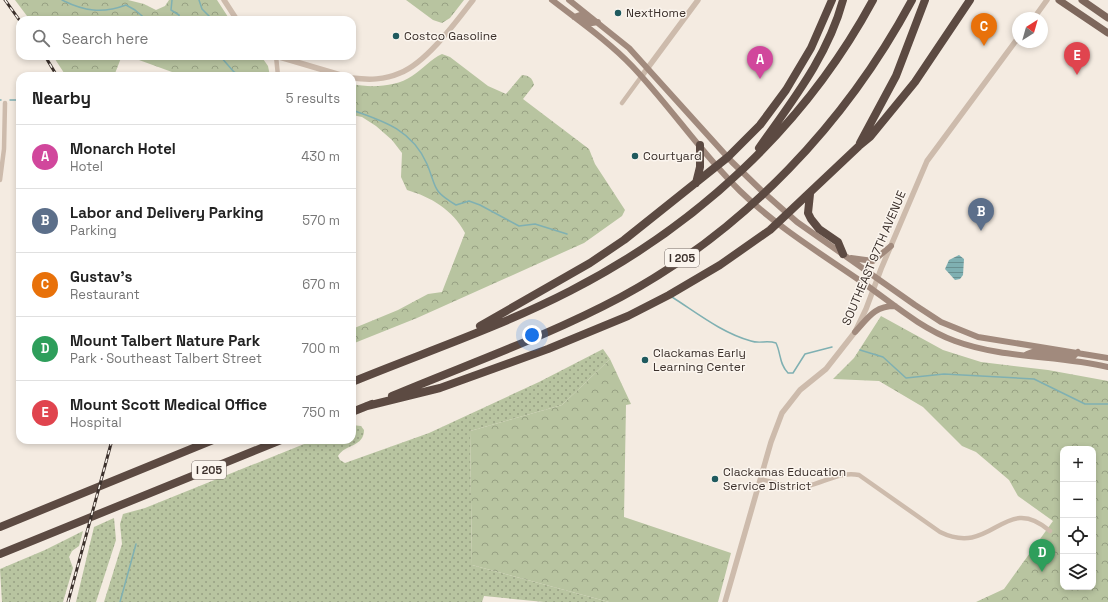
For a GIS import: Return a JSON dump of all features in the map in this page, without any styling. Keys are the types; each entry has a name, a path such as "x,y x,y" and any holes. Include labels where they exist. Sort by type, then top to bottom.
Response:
{"highway":[{"path":"447,344 590,263 624,240 696,184 720,169 760,125 786,90 811,48 832,0"},
{"path":"746,167 812,72 828,42 843,0"},
{"name":"I 205","path":"356,380 447,344 569,292 611,269 645,248 676,226 746,167 777,135 817,87 852,36 873,0"},
{"name":"I 205","path":"356,410 589,313 638,287 697,248 773,185 819,137 864,80 885,48 912,0"},
{"path":"859,146 896,76 925,0"},
{"path":"367,406 440,388 548,349 628,316 670,295 720,266 778,224 870,137 915,82 970,0"},
{"path":"696,184 700,167 700,146"},
{"path":"810,194 808,213 811,219 820,229 838,242 845,256"},
{"name":"I 205","path":"0,527 203,444"},
{"name":"I 205","path":"0,554 137,500 271,444"}],"main road":[{"path":"552,0 616,51 641,77 720,169 767,215 925,327 954,341 982,349 1108,368"},
{"path":"569,0 621,41 648,68 730,159 788,214 930,315 966,333 994,340 1078,352 1108,358"},
{"path":"1060,0 1108,33"},
{"path":"1082,0 1108,18"},
{"path":"574,17 580,16 592,23 598,22"},
{"path":"845,256 873,261 891,246"},
{"path":"855,332 877,309 883,306 895,306"},
{"path":"1024,355 1035,351 1074,356 1078,352"}],"street":[{"path":"224,0 234,16"},
{"path":"356,78 368,80 386,78 410,68 435,46 473,0"},
{"path":"622,103 698,0"},
{"path":"1038,12 1047,0"},
{"name":"SOUTHEAST 97TH AVENUE","path":"725,602 771,442 782,413 796,395 824,371 855,332 874,290 927,161 1012,46"},
{"path":"276,60 278,72"},
{"path":"290,60 330,72"},
{"path":"0,180 4,149 5,103"},
{"path":"761,479 798,487 808,486 845,474 859,475 940,532 954,538 971,539 978,537 1017,517 1032,519 1050,531"}],"green space":[{"path":"15,0 128,0 144,4 156,10 165,6 169,0 217,0 227,16 27,16"},
{"path":"406,0 464,0 450,18 442,23 433,20"},
{"path":"442,54 450,57 488,86 506,94 522,75 530,77 534,85 523,99 589,149 595,164 625,210 622,216 584,243 417,318 356,342 356,327 398,310 428,294 442,292 465,233 448,211 424,196 407,190 401,177 402,153 392,140 376,126 362,117 356,116 356,85 383,86 406,80"},
{"path":"56,60 120,60 116,72 63,72"},
{"path":"139,60 264,60 268,66 269,72 172,72"},
{"path":"881,316 943,350 981,362 1048,370 1108,381 1108,602 976,602 1004,589 1053,521 1018,496 1009,480 976,452 962,446 923,407 879,381 833,379 854,358"},
{"path":"603,349 610,359 562,405 470,431 472,565 609,602 544,602 484,596 482,602 104,602 122,544 120,524 123,514 145,508 304,444 356,444 345,449 338,456 340,460 345,463 429,433 539,382"},
{"path":"610,359 631,404 626,405 624,517 731,553 718,602 609,602 472,565 470,431 562,405"},
{"path":"356,425 361,426 364,430 363,436 356,444"},
{"path":"114,518 116,540 96,602 76,602 94,527"},
{"path":"83,531 79,546 72,551 69,557 73,568 63,602 2,602 0,569 45,550"}],"water":[{"path":"959,255 964,259 963,275 960,279 955,280 945,269 949,260"}],"waterway":[{"path":"62,0 78,7 93,10 109,10 126,5 142,16"},
{"path":"172,0 171,10 179,16"},
{"path":"199,0 202,9 209,16"},
{"path":"224,60 234,72"},
{"path":"10,100 16,100"},
{"path":"356,111 386,123 405,135 421,152 438,192 456,205 469,201 480,205 519,226 535,224 567,234"},
{"path":"672,297 710,322 730,333 754,342 776,343 783,366 788,373 793,373 805,354 832,347"},
{"path":"860,350 883,357 906,378 944,374 1034,379 1085,404 1108,404"},
{"path":"120,602 136,544"}],"railway":[{"path":"5,0 16,16"},
{"path":"47,60 55,72"},
{"path":"68,602 111,444"}],"place":[{"name":"NextHome","path":"618,13"},
{"name":"Costco Gasoline","path":"396,36"},
{"name":"Gustav's","path":"984,46"},
{"name":"Mount Scott Medical Office","path":"1077,75"},
{"name":"Monarch Hotel","path":"760,79"},
{"name":"Courtyard","path":"635,156"},
{"name":"Labor and Delivery Parking","path":"981,231"},
{"name":"Clackamas Early Learning Center","path":"645,360"},
{"name":"Clackamas Education Service District","path":"715,479"},
{"name":"Mount Talbert Nature Park","path":"1042,572"}]}
